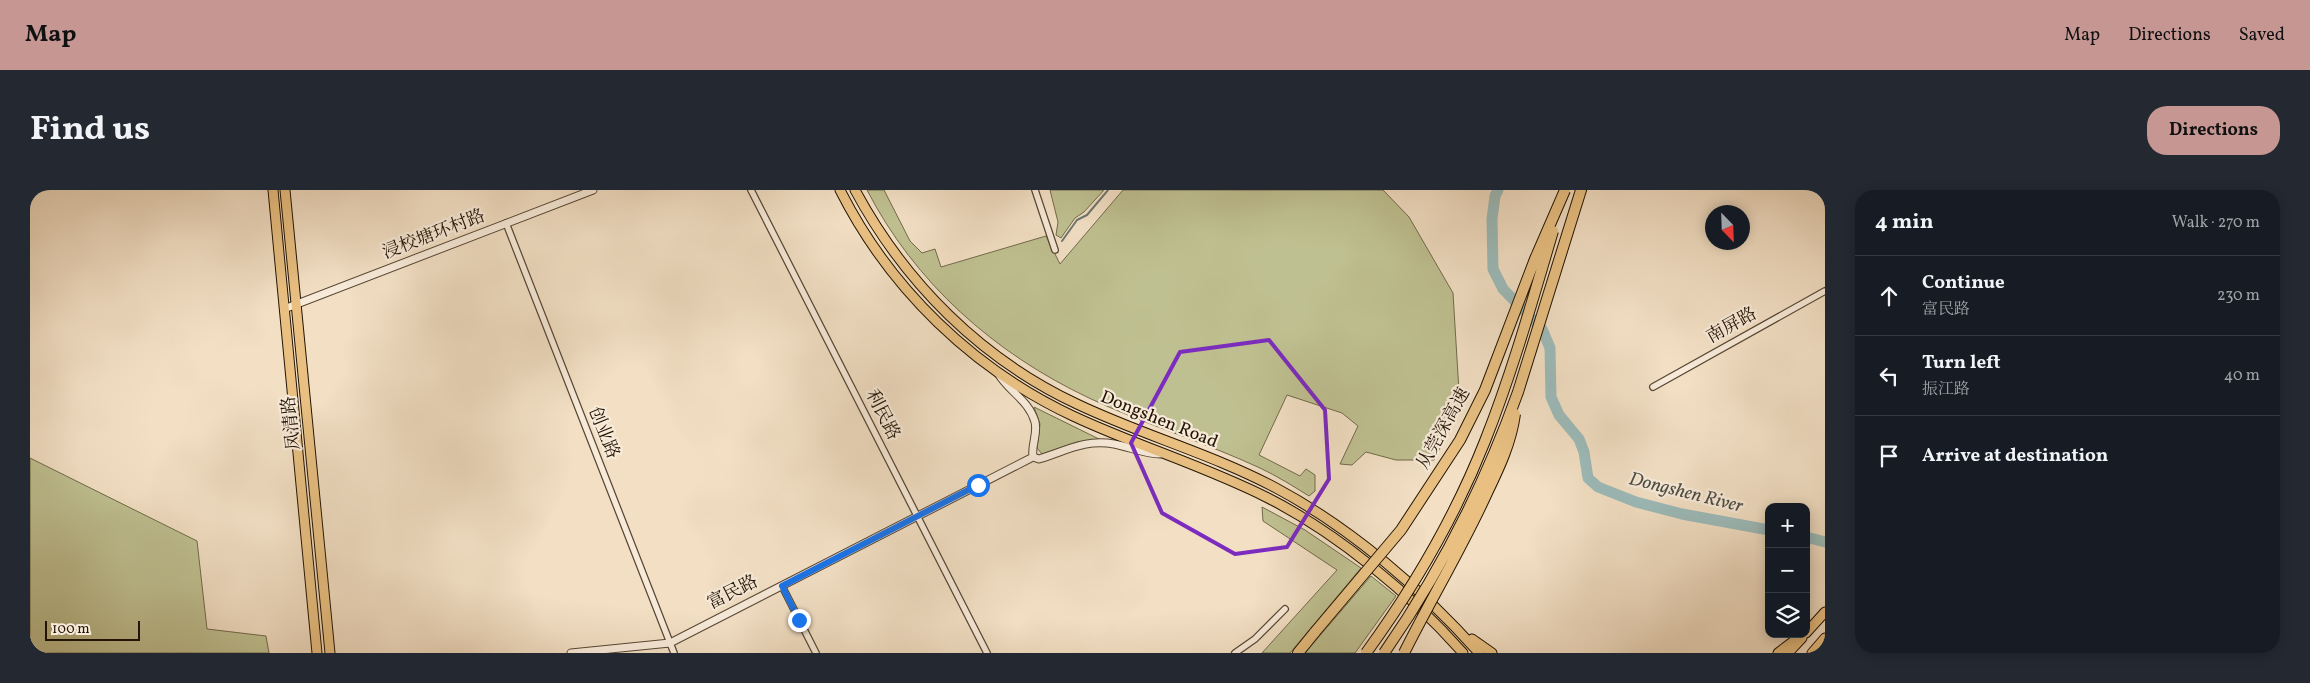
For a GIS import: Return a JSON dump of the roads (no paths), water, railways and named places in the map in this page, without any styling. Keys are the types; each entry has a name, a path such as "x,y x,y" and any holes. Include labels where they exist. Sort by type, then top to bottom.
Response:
{"highway":[{"name":"从莞深高速","path":"1298,653 1400,530 1460,440 1488,381 1535,259 1566,190"},
{"path":"1366,653 1425,564 1477,460 1504,388 1566,190"},
{"path":"1384,653 1430,584 1462,526 1487,474 1518,392 1581,190"},
{"path":"1404,653 1462,546 1497,472 1512,433 1518,392"}],"main road":[{"name":"凤清路","path":"273,190 317,653"},
{"name":"凤清路","path":"285,190 330,653"},
{"name":"Dongshen Road","path":"840,190 868,239 909,293 956,340 998,373 1026,391 1073,416 1168,454 1268,498 1329,534 1421,610 1463,653"},
{"name":"Dongshen Road","path":"854,190 888,246 918,284 952,319 1004,362 1033,381 1078,405 1233,467 1313,509 1390,568 1457,629 1479,653"},
{"path":"1810,628 1825,612"},
{"path":"1457,629 1492,653"},
{"path":"1778,653 1798,638"},
{"path":"1788,653 1801,638"},
{"path":"1812,653 1824,639"}],"street":[{"name":"浸校塘环村路","path":"284,309 594,190"},
{"name":"利民路","path":"751,190 987,653"},
{"path":"1035,190 1055,250"},
{"name":"创业路","path":"506,224 674,653"},
{"name":"南屏路","path":"1653,387 1825,291"},
{"path":"998,373 1003,383 1023,400 1033,416 1036,428 1033,457"},
{"name":"富民路","path":"571,653 670,643 1033,457 1038,459 1071,446 1097,443 1115,444 1153,454 1168,454"},
{"path":"782,586 816,653"},
{"path":"1235,653 1255,639 1285,609"}],"waterway":[{"path":"1062,241 1077,220 1087,215 1108,190"},
{"name":"Dongshen River","path":"1498,190 1495,196 1492,219 1493,269 1503,289 1542,329 1550,348 1551,397 1559,415 1579,439 1584,452 1588,478 1598,487 1636,502 1682,514 1765,529"},
{"name":"Dongshen River","path":"1810,538 1825,542"}]}
